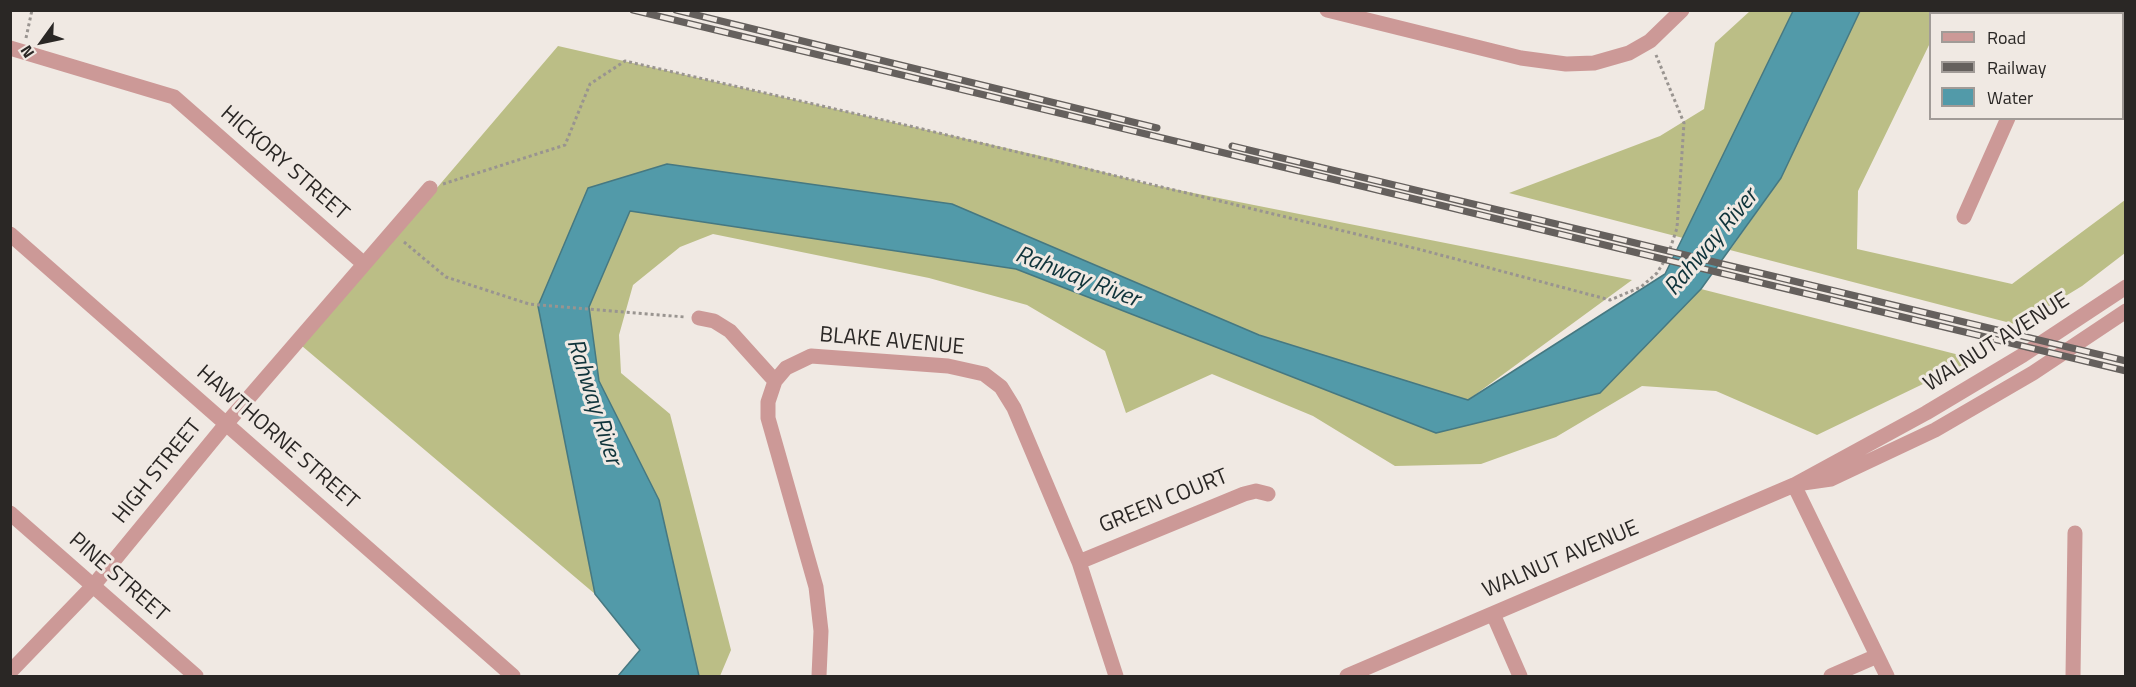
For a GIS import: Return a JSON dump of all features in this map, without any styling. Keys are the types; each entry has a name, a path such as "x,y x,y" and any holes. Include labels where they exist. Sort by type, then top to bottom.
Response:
{"street":[{"path":"1327,10 1551,63 1594,63 1629,53 1650,41 1682,10"},
{"name":"HICKORY STREET","path":"17,50 174,97 364,264"},
{"path":"1964,217 2007,120"},
{"name":"HIGH STREET","path":"10,672 93,586 226,424 430,188"},
{"name":"HAWTHORNE STREET","path":"10,234 513,676"},
{"name":"WALNUT AVENUE","path":"1347,676 1794,484 1926,413 2023,356 2126,287"},
{"name":"WALNUT AVENUE","path":"1794,484 1831,479 1935,430 2033,373 2126,311"},
{"path":"699,318 714,321 730,331 775,381 768,402 768,418 816,587 821,632 819,676"},
{"name":"BLAKE AVENUE","path":"775,381 796,362 811,356 948,366 984,374 1001,387 1014,408 1078,562 1116,676"},
{"path":"1794,484 1887,676"},
{"name":"GREEN COURT","path":"1078,562 1244,494 1256,491 1268,494"},
{"name":"PINE STREET","path":"10,513 196,676"},
{"path":"2073,676 2075,534"},
{"path":"1493,614 1520,676"},
{"path":"1831,676 1876,656"}],"path":[{"path":"17,50 32,10"},
{"path":"430,188 565,145 590,84 625,61 1418,249 1610,300 1641,288 1657,273 1668,255 1677,228 1684,123 1650,41"},
{"path":"391,231 446,277 529,304 699,318"}],"green space":[{"path":"1750,11 1793,11 1683,238 1509,193 1660,136 1704,109 1715,43"},
{"path":"1860,11 1947,11 1929,12 1929,45 1858,191 1857,249 2012,284 2125,200 2125,253 2082,286 2018,325 1730,250 1781,178"},
{"path":"558,46 1054,159 1148,184 1632,280 1468,400 1259,335 667,164 538,306 595,594 302,346"},
{"path":"630,211 1016,269 1436,433 1600,393 1701,289 1975,359 1817,435 1716,391 1642,386 1556,437 1481,464 1395,466 1313,416 1212,374 1126,413 1105,351 1027,305 929,278 713,234 680,247 633,285 619,335 621,373 670,414 731,650 720,676 699,676 659,500 599,381 589,307"}],"water":[{"name":"Rahway River","path":"1793,11 1860,11 1781,178 1701,289 1600,393 1436,433 1016,269 630,211 589,307 599,381 659,500 699,676 618,676 640,650 595,594 538,306 588,188 667,164 952,204 1259,335 1468,400 1665,274"}],"railway":[{"path":"633,10 2126,371"},
{"path":"676,10 1157,128"},
{"path":"1232,146 2126,361"}]}
